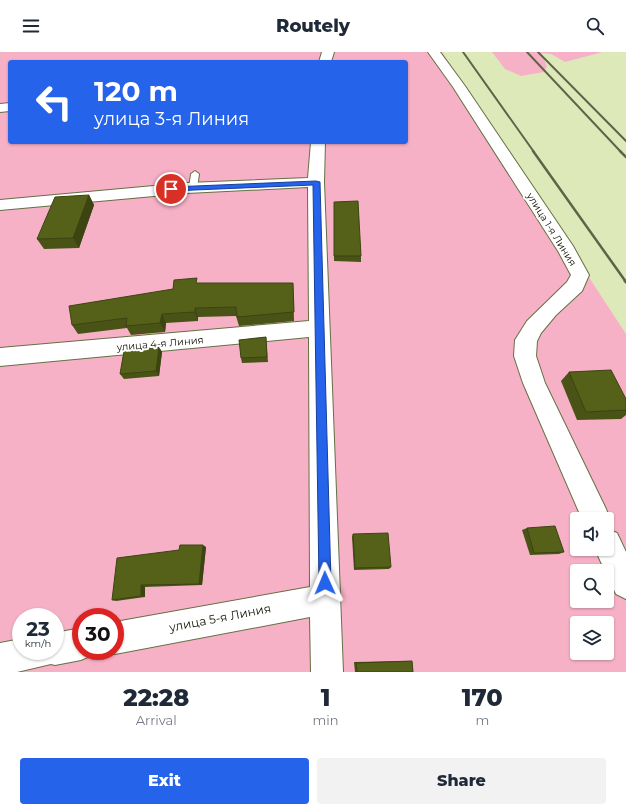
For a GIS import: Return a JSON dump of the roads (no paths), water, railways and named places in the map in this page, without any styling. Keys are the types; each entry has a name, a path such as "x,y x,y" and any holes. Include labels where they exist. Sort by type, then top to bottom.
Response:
{"street":[{"name":"улица 1-я Линия","path":"434,52 459,86 567,250 580,275 575,286 549,310 534,327 526,340 525,356 534,383 593,512"},
{"path":"318,144 316,182 326,672"},
{"path":"0,205 194,181 316,182"},
{"name":"улица 4-я Линия","path":"0,357 320,328"},
{"path":"613,556 626,584"},
{"name":"улица 5-я Линия","path":"124,636 325,599"},
{"path":"0,659 12,657"}],"railway":[{"path":"463,52 534,152"},
{"path":"527,52 621,152"},
{"path":"538,52 626,141"},
{"path":"533,151 626,282 625,281"},
{"path":"621,152 626,157"}]}
